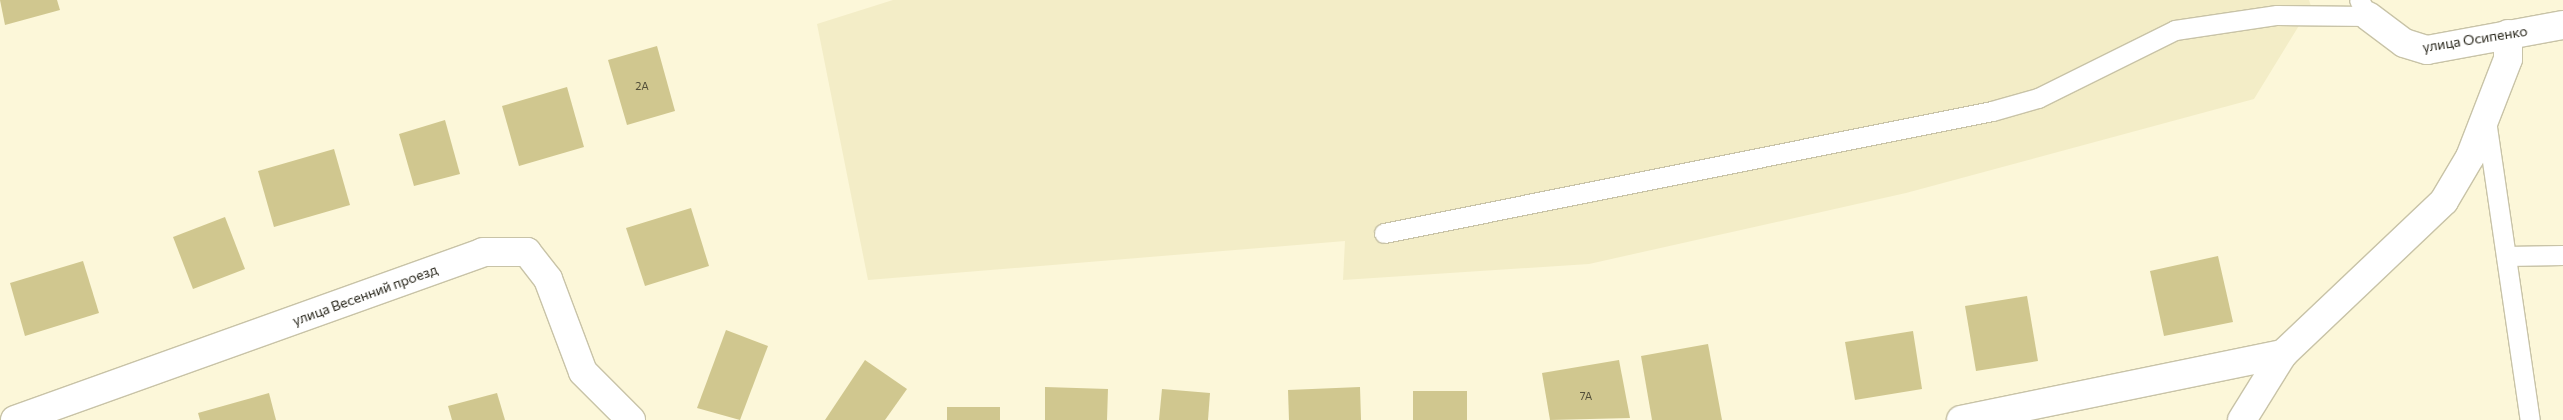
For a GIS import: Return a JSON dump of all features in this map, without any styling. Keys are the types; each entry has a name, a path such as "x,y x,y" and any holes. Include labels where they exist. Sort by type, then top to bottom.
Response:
{"street":[{"name":"улица Осипенко","path":"2364,8 2416,49 2563,25"},
{"path":"2242,420 2283,354 2444,201 2470,157 2508,59 2508,34"},
{"name":"улица Весенний проезд","path":"15,420 483,252 527,252 548,279 583,372 631,420"},
{"path":"1961,420 2283,354"}],"lane":[{"path":"1384,233 1992,111 2038,98 2175,30 2278,15 2364,8"},
{"path":"2486,116 2530,420"},
{"path":"2506,256 2563,255"}],"shaded area":[{"path":"893,0 2309,0 2311,6 2254,99 1906,193 1589,264 1343,280 1345,241 868,280 817,24"}],"building":[{"path":"0,0 57,0 60,10 5,25"},
{"path":"657,46 675,111 627,125 608,60"},
{"path":"567,87 584,147 519,166 502,106"},
{"path":"445,120 460,174 414,186 399,134"},
{"path":"334,149 350,205 274,227 258,171"},
{"path":"691,208 709,266 645,286 626,228"},
{"path":"225,217 245,269 193,289 173,237"},
{"path":"2218,256 2233,322 2164,336 2150,271"},
{"path":"83,261 99,313 25,336 10,283"},
{"path":"2027,296 2038,361 1976,371 1965,306"},
{"path":"726,330 768,346 740,420 697,408"},
{"path":"1913,331 1922,389 1855,400 1845,342"},
{"path":"1708,344 1722,420 1652,420 1641,356"},
{"path":"865,360 907,389 885,420 825,420"},
{"path":"1619,360 1630,418 1550,420 1542,373"},
{"path":"1045,387 1108,389 1107,420 1045,420"},
{"path":"1360,387 1361,420 1289,420 1288,390"},
{"path":"1162,389 1210,393 1208,420 1159,420"},
{"path":"1413,391 1467,391 1467,420 1413,420"},
{"path":"269,393 276,420 200,420 198,413"},
{"path":"497,393 505,420 452,420 448,406"},
{"path":"947,407 1000,407 1000,420 947,420"}]}
